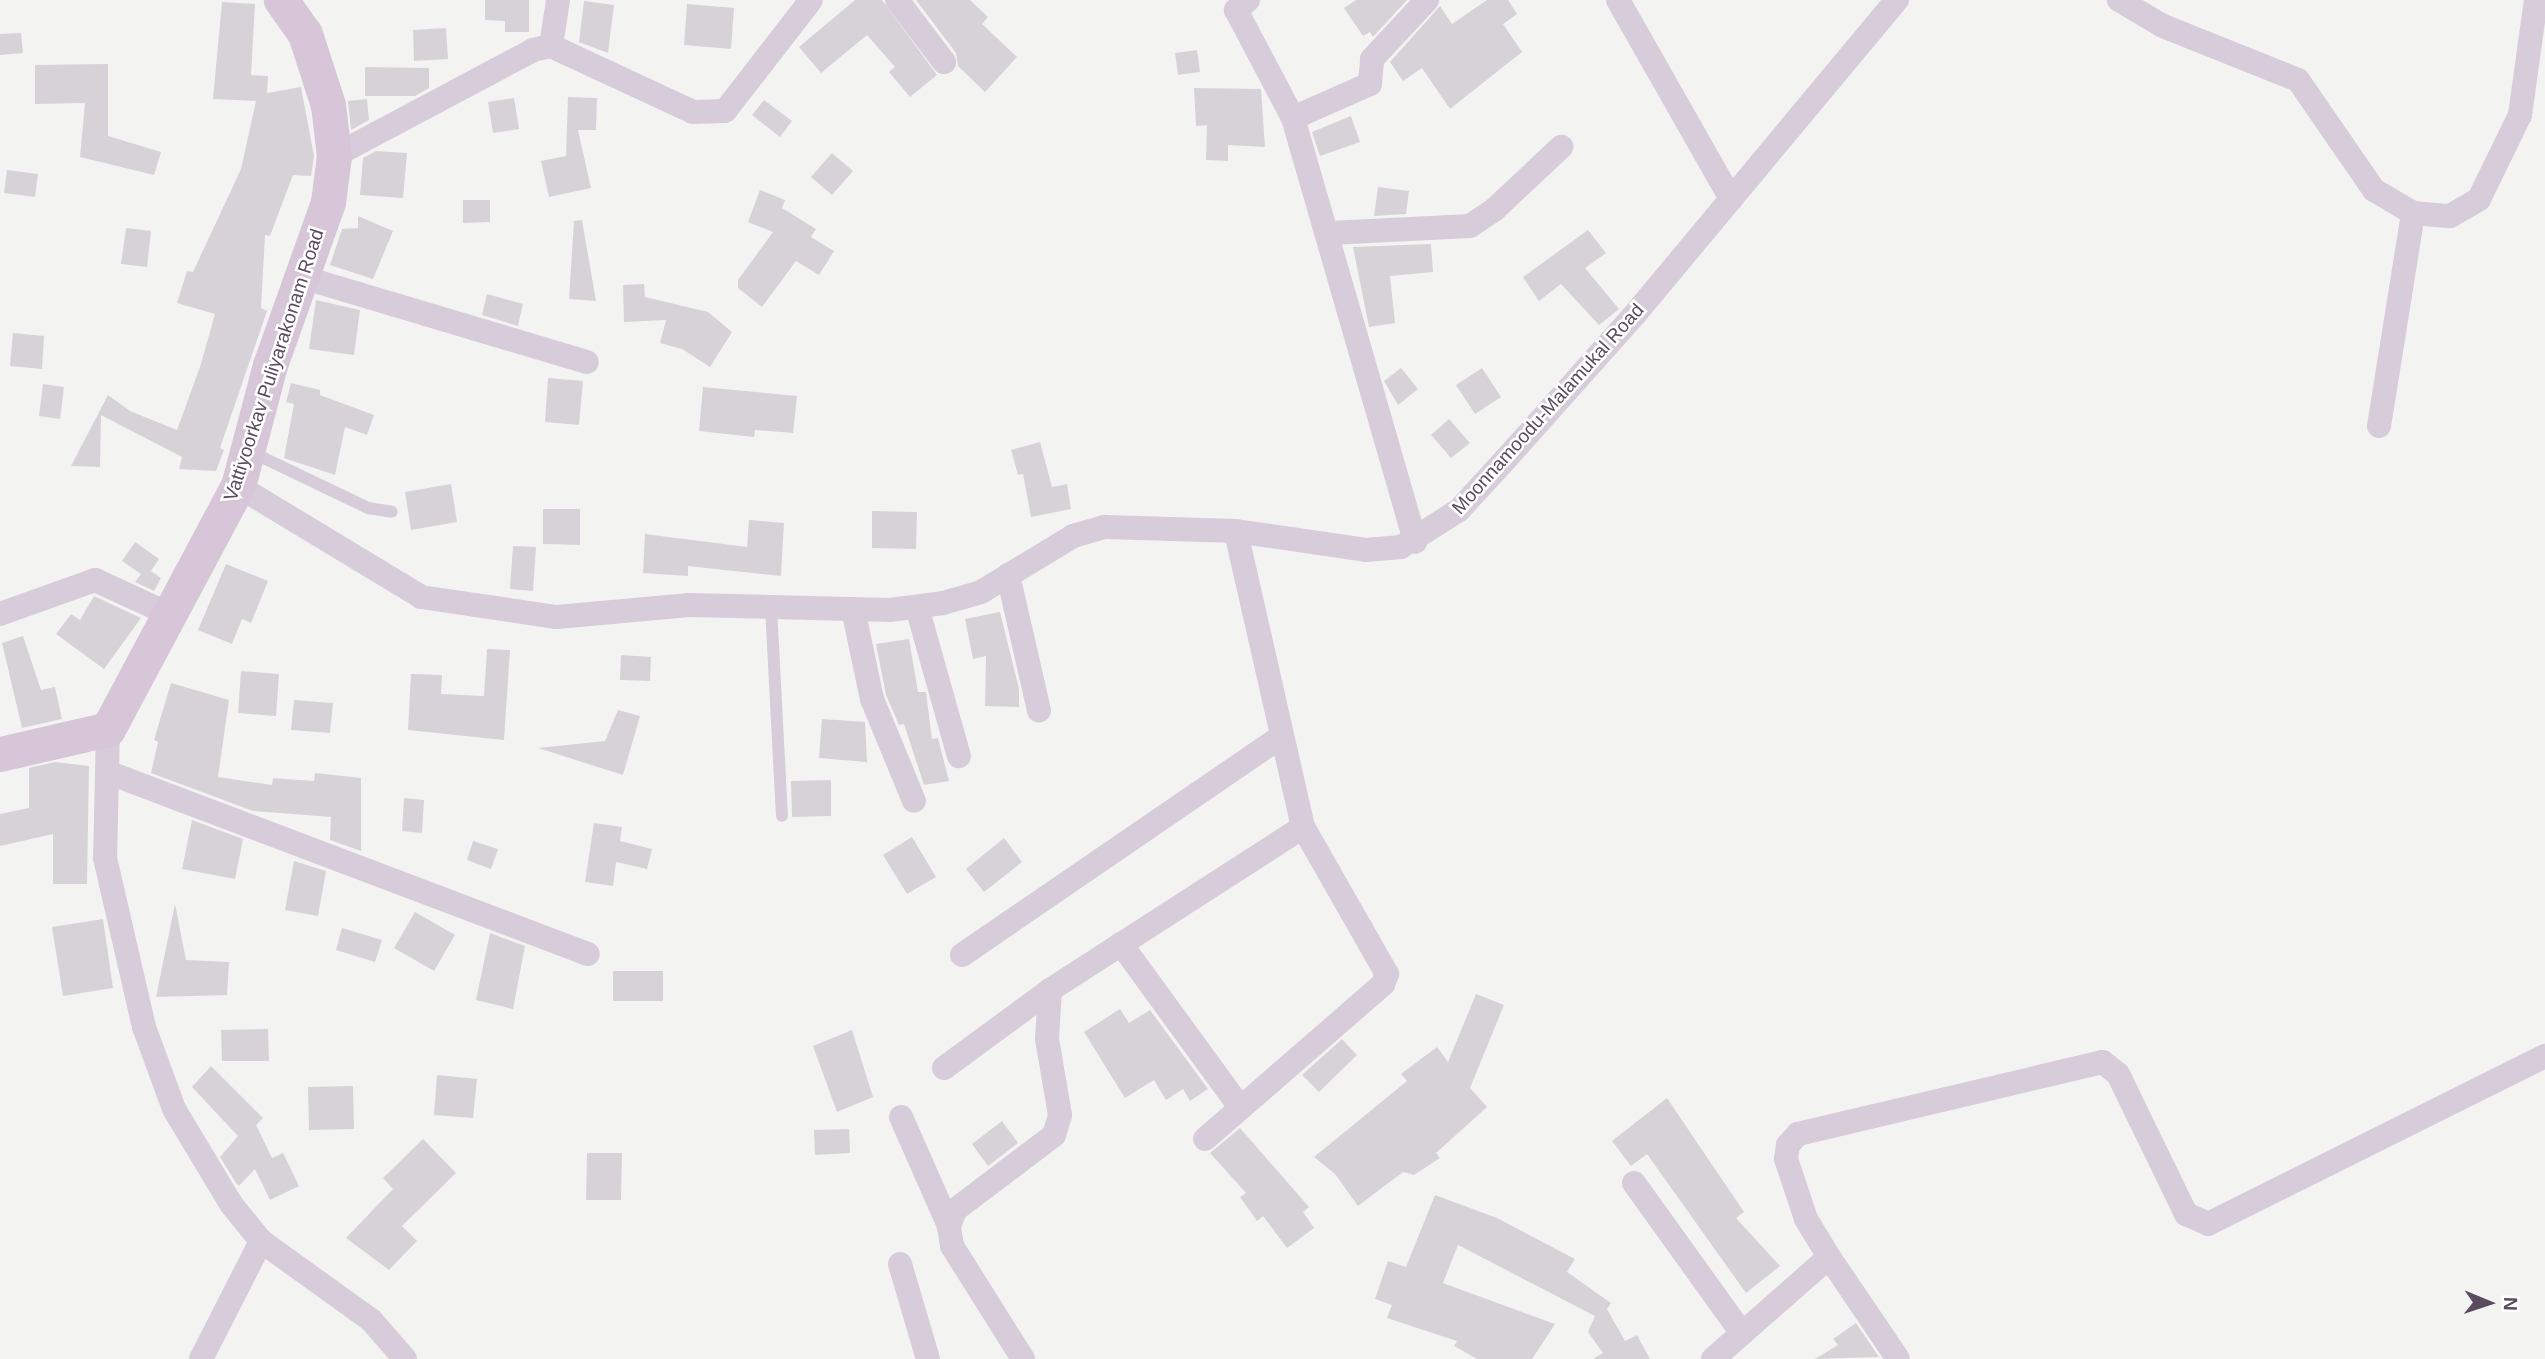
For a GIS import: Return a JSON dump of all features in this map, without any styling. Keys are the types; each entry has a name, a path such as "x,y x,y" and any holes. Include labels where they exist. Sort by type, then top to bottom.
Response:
{"main road":[{"name":"Vattiyoorkav Puliyarakonam Road","path":"108,729 238,486 270,365 305,278 328,202 334,156 328,105 305,34 281,0"},
{"path":"0,754 108,729"}],"street":[{"path":"551,46 558,0"},
{"path":"334,156 533,50 551,46 693,112 717,113 736,103 811,0"},
{"path":"897,0 944,62"},
{"path":"1293,118 1370,84 1371,59 1427,0"},
{"path":"1618,0 1731,199"},
{"name":"Moonnamoodu-Malamukal Road","path":"238,486 421,597 557,617 689,605 853,609 917,607 981,592 1073,536 1105,527 1236,531 1366,550 1415,542 1459,510 1505,460 1731,199 1897,0"},
{"path":"2119,0 2163,26 2298,80 2374,190 2413,213 2450,216 2479,199 2520,115 2536,0"},
{"path":"1238,3 1293,118 1330,233 1415,542"},
{"path":"1330,233 1469,226 1495,209 1561,147"},
{"path":"2379,426 2413,213"},
{"path":"305,278 587,362"},
{"path":"1206,1139 1387,980 1387,968 1303,827 1279,738 1236,531"},
{"path":"1008,575 1039,710"},
{"path":"0,614 95,580 171,615"},
{"path":"917,607 959,755"},
{"path":"853,609 872,699 914,802"},
{"path":"108,729 105,858 144,1027 174,1109 231,1204 261,1241 371,1320 405,1359"},
{"path":"962,955 1279,738"},
{"path":"107,772 588,954"},
{"path":"944,1069 1050,990 1303,827"},
{"path":"1121,944 1240,1107"},
{"path":"949,1226 955,1210 1054,1135 1060,1115 1047,1039 1050,990"},
{"path":"1898,1359 1806,1219 1786,1159 1788,1145 1798,1135 2103,1062 2118,1074 2186,1214 2208,1224 2545,1056"},
{"path":"901,1117 949,1226 959,1258 1023,1359"},
{"path":"1634,1182 1741,1332"},
{"path":"201,1359 261,1241"},
{"path":"1713,1359 1829,1257"},
{"path":"900,1264 928,1359"}],"lane":[{"path":"249,450 368,508 391,512"},
{"path":"771,607 782,816"}],"building":[{"path":"485,0 529,0 529,32 505,32 505,21 485,20"},
{"path":"855,0 882,0 937,75 910,97 889,72 895,67 867,35 821,73 799,47"},
{"path":"916,0 970,0 988,17 982,24 1017,57 985,92 958,66 956,53"},
{"path":"1356,0 1407,0 1373,37 1370,32 1363,36 1344,8"},
{"path":"1487,0 1508,0 1517,14 1503,24 1522,52 1450,109 1422,68 1403,81 1390,62 1440,6 1452,24"},
{"path":"584,1 614,5 608,53 579,42"},
{"path":"222,2 255,4 251,75 268,76 267,93 301,87 314,156 311,176 293,175 270,236 265,235 261,308 267,311 220,448 224,450 216,471 179,469 182,457 101,415 100,467 71,466 108,395 130,411 177,430 200,367 215,314 177,303 187,271 193,272 241,169 256,101 213,99"},
{"path":"687,4 734,8 731,49 684,45"},
{"path":"446,28 448,59 414,61 413,30"},
{"path":"21,33 23,53 0,55 0,34"},
{"path":"1197,50 1200,72 1178,75 1175,53"},
{"path":"108,64 108,136 161,152 154,175 80,157 85,103 35,104 35,65"},
{"path":"365,67 429,68 429,88 415,96 365,96"},
{"path":"1194,88 1261,89 1265,147 1228,145 1228,161 1206,160 1207,125 1196,126"},
{"path":"568,97 597,98 596,130 578,130 591,188 549,197 541,161 566,156"},
{"path":"514,98 519,129 493,133 488,102"},
{"path":"367,99 369,120 351,130 348,101"},
{"path":"764,100 792,121 780,137 752,115"},
{"path":"1351,116 1360,142 1320,156 1312,132"},
{"path":"376,151 407,153 403,198 360,195 363,158"},
{"path":"832,153 853,171 832,195 811,177"},
{"path":"7,170 38,174 35,197 4,193"},
{"path":"1378,187 1409,191 1406,214 1374,216"},
{"path":"760,190 785,200 782,208 816,229 811,237 834,251 819,275 796,261 762,307 738,288 738,280 773,232 748,222"},
{"path":"463,200 490,200 490,222 463,223"},
{"path":"358,216 393,231 373,279 330,265 342,229 358,228"},
{"path":"582,220 596,301 569,299 574,221"},
{"path":"126,228 151,231 147,267 121,264"},
{"path":"1588,230 1606,253 1585,268 1619,309 1599,325 1561,284 1539,301 1523,277"},
{"path":"1431,244 1433,272 1390,276 1395,323 1369,327 1353,247"},
{"path":"644,284 645,297 708,312 732,332 710,367 682,349 660,343 666,320 624,322 623,285"},
{"path":"487,294 523,304 518,326 482,315"},
{"path":"316,300 360,310 354,355 309,349"},
{"path":"13,333 44,336 42,369 10,366"},
{"path":"1401,368 1418,389 1398,405 1384,381"},
{"path":"1482,368 1501,397 1475,414 1456,385"},
{"path":"548,378 583,381 579,425 545,422"},
{"path":"291,383 320,390 320,395 374,415 367,435 345,427 335,475 284,458 294,404 286,402"},
{"path":"43,384 64,387 60,419 39,416"},
{"path":"703,387 797,396 793,433 755,430 754,437 699,431"},
{"path":"1449,419 1470,443 1451,458 1431,435"},
{"path":"1040,442 1052,487 1067,484 1071,509 1031,517 1023,474 1018,475 1011,450"},
{"path":"451,484 457,522 411,530 405,492"},
{"path":"543,509 580,509 580,545 543,544"},
{"path":"872,511 917,512 916,549 872,548"},
{"path":"749,520 784,523 781,576 688,566 688,576 643,573 645,534 747,547"},
{"path":"135,542 159,559 151,571 161,578 154,591 135,582 141,574 122,561"},
{"path":"513,546 536,547 533,591 510,589"},
{"path":"226,564 268,581 251,623 242,619 232,644 198,630"},
{"path":"94,596 141,618 104,669 56,634 71,614 80,620"},
{"path":"1000,612 1019,689 1019,707 985,706 986,656 973,659 965,619"},
{"path":"23,636 41,690 55,687 62,719 22,728 2,643"},
{"path":"909,639 918,692 926,692 932,739 938,738 949,781 924,785 904,724 899,725 886,695 876,644"},
{"path":"487,649 510,650 504,740 408,730 411,674 442,675 441,694 484,696"},
{"path":"621,655 651,657 650,681 620,680"},
{"path":"241,671 279,674 276,716 238,713"},
{"path":"171,683 229,700 218,777 272,785 273,778 314,781 315,773 361,778 361,851 330,840 331,817 253,811 151,773 158,742 154,740"},
{"path":"294,700 333,703 330,733 291,730"},
{"path":"618,710 640,716 623,775 538,748 605,741"},
{"path":"822,719 865,722 867,762 819,758"},
{"path":"55,762 89,766 87,884 53,884 53,834 0,846 0,814 29,808 29,768"},
{"path":"831,780 831,816 792,817 791,781"},
{"path":"404,798 424,800 422,833 402,831"},
{"path":"192,820 243,839 235,879 182,869"},
{"path":"594,823 622,827 620,841 652,849 647,869 616,862 613,886 585,882"},
{"path":"912,837 936,877 907,894 883,855"},
{"path":"1004,838 1022,862 984,892 966,869"},
{"path":"473,841 498,849 491,869 467,860"},
{"path":"294,861 326,871 318,916 285,910"},
{"path":"175,904 186,960 229,962 227,995 156,997"},
{"path":"415,912 455,935 434,971 394,948"},
{"path":"103,919 113,988 63,996 52,927"},
{"path":"342,928 382,940 375,962 336,950"},
{"path":"490,933 525,946 513,1009 476,1000"},
{"path":"613,971 663,971 663,1001 613,1001"},
{"path":"1476,994 1504,1005 1470,1088 1487,1107 1436,1153 1440,1158 1414,1175 1403,1172 1358,1206 1335,1174 1314,1157 1407,1081 1401,1074 1437,1047 1448,1062"},
{"path":"1120,1009 1129,1023 1150,1010 1208,1089 1190,1101 1183,1089 1166,1100 1154,1080 1125,1098 1084,1032"},
{"path":"268,1029 269,1061 222,1061 221,1030"},
{"path":"852,1030 873,1097 837,1112 813,1046"},
{"path":"1342,1039 1357,1055 1319,1092 1302,1075"},
{"path":"211,1066 263,1118 256,1125 272,1158 283,1153 299,1186 270,1200 255,1169 239,1186 236,1183 220,1157 238,1136 192,1087"},
{"path":"437,1075 477,1079 473,1118 434,1115"},
{"path":"353,1086 354,1129 309,1130 308,1087"},
{"path":"1667,1098 1744,1212 1736,1218 1780,1266 1746,1293 1647,1154 1631,1166 1612,1141"},
{"path":"1002,1121 1018,1143 988,1166 972,1144"},
{"path":"1240,1128 1309,1207 1303,1212 1314,1228 1287,1248 1263,1216 1257,1221 1240,1197 1246,1193 1210,1153"},
{"path":"849,1129 850,1153 815,1155 814,1130"},
{"path":"423,1139 456,1173 402,1226 417,1241 389,1270 346,1238 393,1189 383,1178"},
{"path":"587,1153 622,1153 621,1200 586,1200"},
{"path":"1435,1195 1497,1218 1575,1259 1567,1272 1611,1303 1607,1309 1625,1341 1637,1335 1650,1359 1593,1359 1603,1353 1588,1332 1595,1316 1458,1245 1443,1283 1555,1324 1532,1359 1477,1359 1454,1346 1457,1341 1387,1318 1392,1305 1375,1299 1388,1261 1406,1267"},
{"path":"1856,1323 1879,1357 1815,1359 1838,1345 1833,1339"}]}
